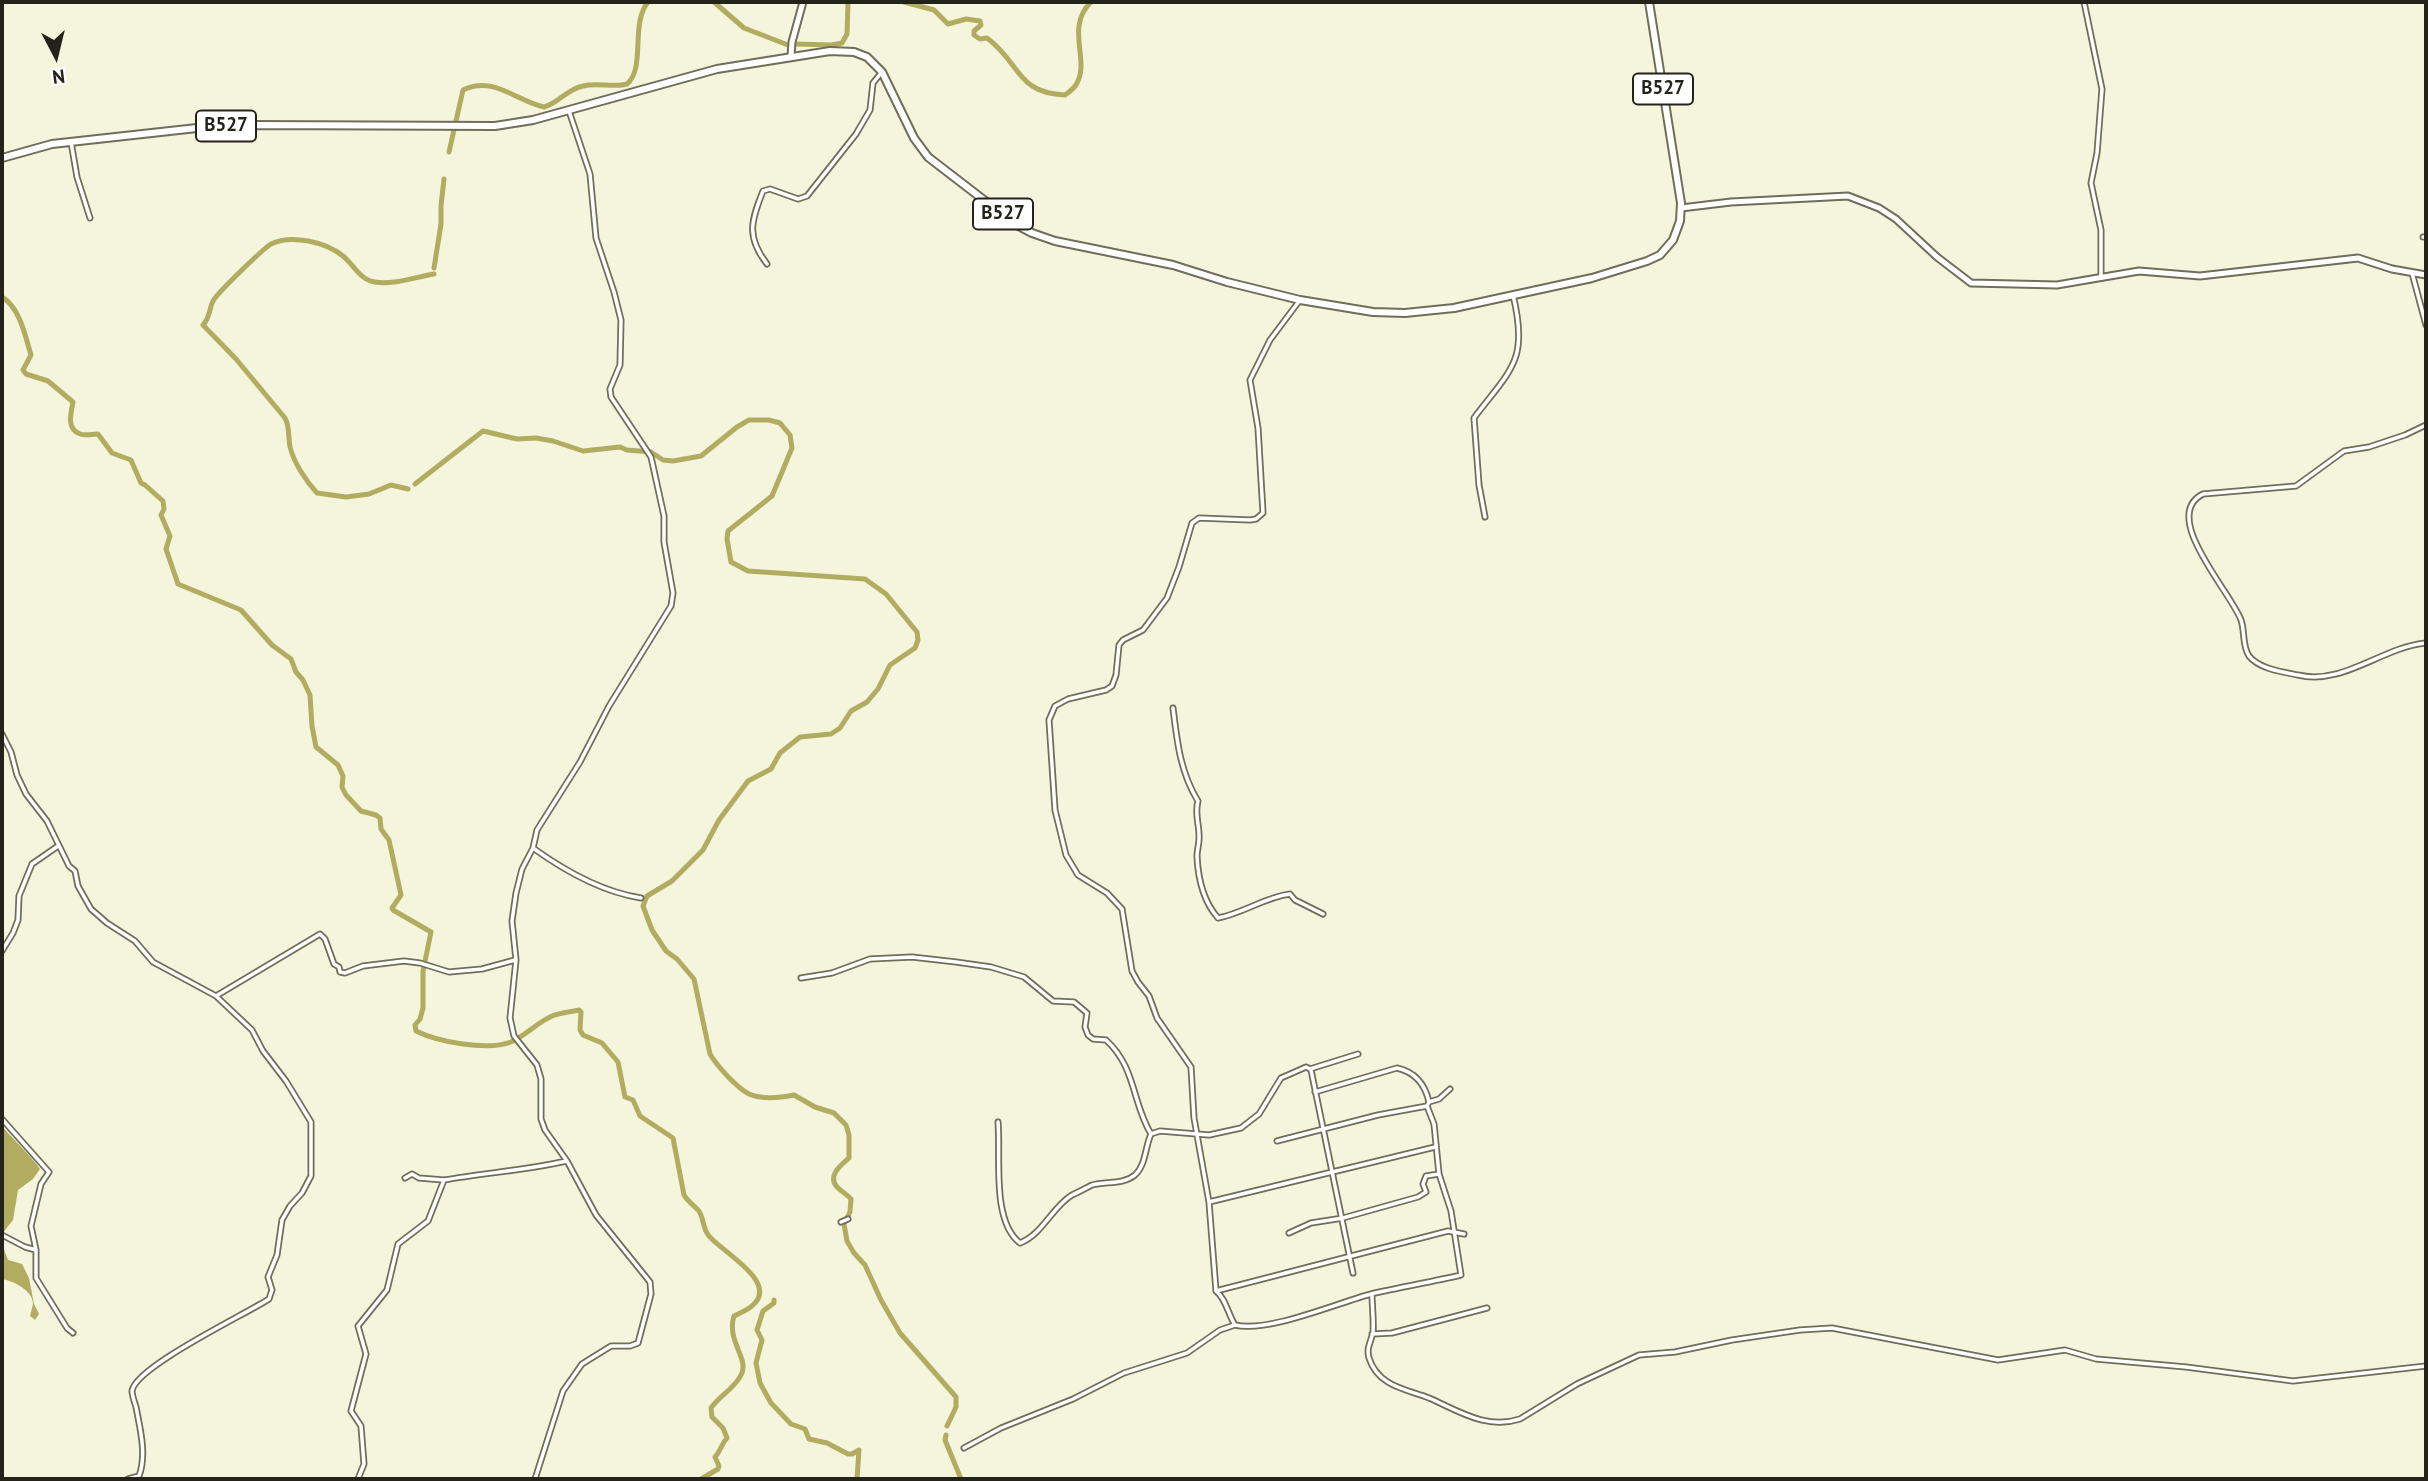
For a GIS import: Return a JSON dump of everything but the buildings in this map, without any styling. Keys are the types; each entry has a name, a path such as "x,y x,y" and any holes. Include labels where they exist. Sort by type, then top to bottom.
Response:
{"main road":[{"name":"B527","path":"2,158 52,144 206,127 456,127 513,124 704,72 791,57 847,51 867,57 882,72 914,138 928,157 1015,224 1032,233 1055,241 1157,261 1300,300 1349,310 1405,313 1439,310 1614,272 1654,258 1665,250 1676,234 1681,208 1680,190 1649,2"}],"street":[{"path":"791,57 792,42 803,2"},
{"path":"2084,2 2102,89 2098,142 2091,183 2101,230 2101,276"},
{"path":"767,264 751,229 763,191 770,189 797,200 807,196 858,131 870,110 873,83 882,72"},
{"path":"535,1479 563,1391 582,1364 611,1346 638,1343 650,1294 650,1282 600,1221 541,1119 539,1072 532,1057 514,1036 510,1010 516,960 512,921 516,893 537,830 671,606 673,593 664,542 664,516 649,452 611,397 610,389 620,365 621,320 596,238 590,174 569,110"},
{"path":"71,142 77,177 90,218"},
{"path":"1681,208 1731,202 1848,196 1880,208 1896,219 1970,283 2057,285 2139,271 2200,276 2358,258 2426,275"},
{"path":"2412,273 2426,325"},
{"path":"1485,517 1479,485 1474,418 1505,380 1513,365 1520,333 1513,295"},
{"path":"1235,1325 1222,1296 1216,1291 1209,1202 1194,1118 1191,1067 1157,1018 1149,996 1132,971 1122,909 1107,893 1078,875 1066,855 1055,810 1049,720 1055,706 1068,699 1106,690 1112,686 1119,645 1143,629 1167,598 1192,523 1199,518 1250,520 1263,513 1258,428 1250,380 1270,340 1300,300"},
{"path":"2426,425 2369,447 2344,451 2296,486 2203,494 2193,503 2188,518 2199,550 2241,620 2247,653 2263,666 2315,678 2339,673 2413,644 2426,643"},
{"path":"1173,708 1178,749 1187,784 1198,801 1195,813 1200,838 1197,855 1203,895 1210,909 1218,918 1224,917 1280,895 1290,894 1301,904 1323,914"},
{"path":"2,734 26,794 47,821 69,866 75,871 78,886 91,909 135,941 153,962 216,996 252,1030 311,1122 311,1176 282,1220 277,1255 268,1277 272,1290 269,1300 172,1354 136,1382 132,1392 143,1443 141,1470 139,1476 128,1479"},
{"path":"2,951 18,920 19,896 32,864 58,846"},
{"path":"533,848 598,886 641,898"},
{"path":"216,996 320,934 325,939 334,964 339,967 340,972 345,973 363,966 404,961 449,972 482,969 516,960"},
{"path":"802,978 832,973 870,959 912,957 991,967 1024,977 1053,1001 1074,1002 1087,1013 1088,1035 1093,1039 1107,1040 1121,1056 1151,1134 1143,1162 1136,1174 1125,1180 1093,1185 1066,1199 1041,1227 1020,1243 1011,1237 1005,1216 998,1177 998,1122"},
{"path":"1151,1134 1160,1131 1209,1135 1241,1128 1259,1114 1281,1078 1306,1067 1310,1069 1358,1054"},
{"path":"964,1448 1124,1373 1187,1353 1220,1330 1235,1325 1243,1327 1276,1322 1372,1294 1461,1275 1451,1211 1439,1174 1434,1124 1426,1090 1418,1079 1409,1070 1397,1068 1315,1092"},
{"path":"1310,1069 1353,1273"},
{"path":"1278,1140 1428,1104 1450,1089"},
{"path":"2,1119 49,1172 41,1184 31,1226 36,1250 36,1278 67,1328 73,1332"},
{"path":"1209,1202 1435,1147"},
{"path":"405,1178 412,1174 419,1178 444,1180 503,1170 536,1168 567,1161"},
{"path":"1289,1233 1311,1223 1343,1218 1424,1194 1426,1176 1439,1174"},
{"path":"358,1479 364,1464 361,1426 351,1411 366,1354 358,1326 387,1290 398,1244 428,1221 444,1180"},
{"path":"1216,1291 1454,1231 1464,1234"},
{"path":"2,1235 36,1250"},
{"path":"1372,1294 1373,1334 1368,1355 1379,1375 1388,1383 1484,1422 1511,1422 1520,1419 1577,1384 1639,1355 1675,1353 1732,1340 1832,1328 1997,1360 2065,1350 2096,1359 2293,1381 2426,1366"},
{"path":"1373,1334 1392,1333 1487,1308"}],"shaded area":[{"path":"2,1126 40,1169 33,1179 18,1190 13,1220 2,1234"},
{"path":"2,1244 8,1260 22,1264 29,1278 34,1304 39,1314 35,1320 30,1316 33,1304 30,1294 17,1284 2,1279"}],"waterway":[{"path":"449,152 463,90 484,85 494,87 544,107 583,86 627,84 636,68 640,22 648,2"},
{"path":"714,2 744,28 788,45"},
{"path":"796,44 842,43 847,34 848,2"},
{"path":"904,2 934,10 948,24 966,19 980,21 981,25 974,31 974,35 980,39 987,38 1028,83 1049,93 1065,95 1075,87 1080,74 1080,22 1083,12 1091,2"},
{"path":"434,268 444,179"},
{"path":"408,489 391,485 369,494 346,497 317,493 294,459 285,418 236,359 203,325 213,301 223,289 266,248 279,241 318,243 343,256 370,281 397,282 434,274"},
{"path":"2,297 18,315 24,331 31,355 23,370 26,374 48,381 73,402 70,420 76,432 84,435 98,434 112,453 131,460 141,483 163,501 164,509 161,515 170,536 166,549 178,584 241,610 272,645 291,659 296,672 303,680 310,695 316,747 338,765 346,795 361,811 380,818 381,829 389,840 401,895 393,910 431,932 423,971 423,1008 415,1025 416,1031 437,1039 463,1044 501,1045 511,1042 552,1016 579,1010 580,1030 583,1035 602,1043 618,1062 625,1097 633,1100 640,1116 673,1138 684,1195 699,1211 709,1236 746,1268 759,1287 759,1296 753,1305 734,1316 733,1334 743,1369 735,1384 711,1408 712,1417 723,1428 727,1438 715,1457 718,1469 701,1479"},
{"path":"415,484 483,431 517,439 553,441 583,451 620,447 651,452 663,460 673,461 701,456 749,420 780,423 790,435 792,448 772,496 728,531 731,562 748,571 865,579 886,594 917,632 915,648 890,665 878,689 867,702 851,711 840,728 831,734 800,737 780,753 771,769 748,781 719,820 703,850 672,881 647,896 643,906 652,930 666,951 677,959 694,979 710,1054 728,1076 749,1094 771,1098 794,1095 815,1107 834,1113 846,1125 849,1158 836,1171 834,1183 851,1199 850,1212 844,1224 847,1241 865,1265 900,1333 956,1397 956,1407 947,1426"},
{"path":"774,1300 774,1303 763,1311 757,1330 762,1340 756,1363 760,1383 771,1403 791,1424 805,1429 809,1439 827,1443 848,1454 859,1450 857,1479"},
{"path":"946,1435 945,1440 961,1479"}]}
